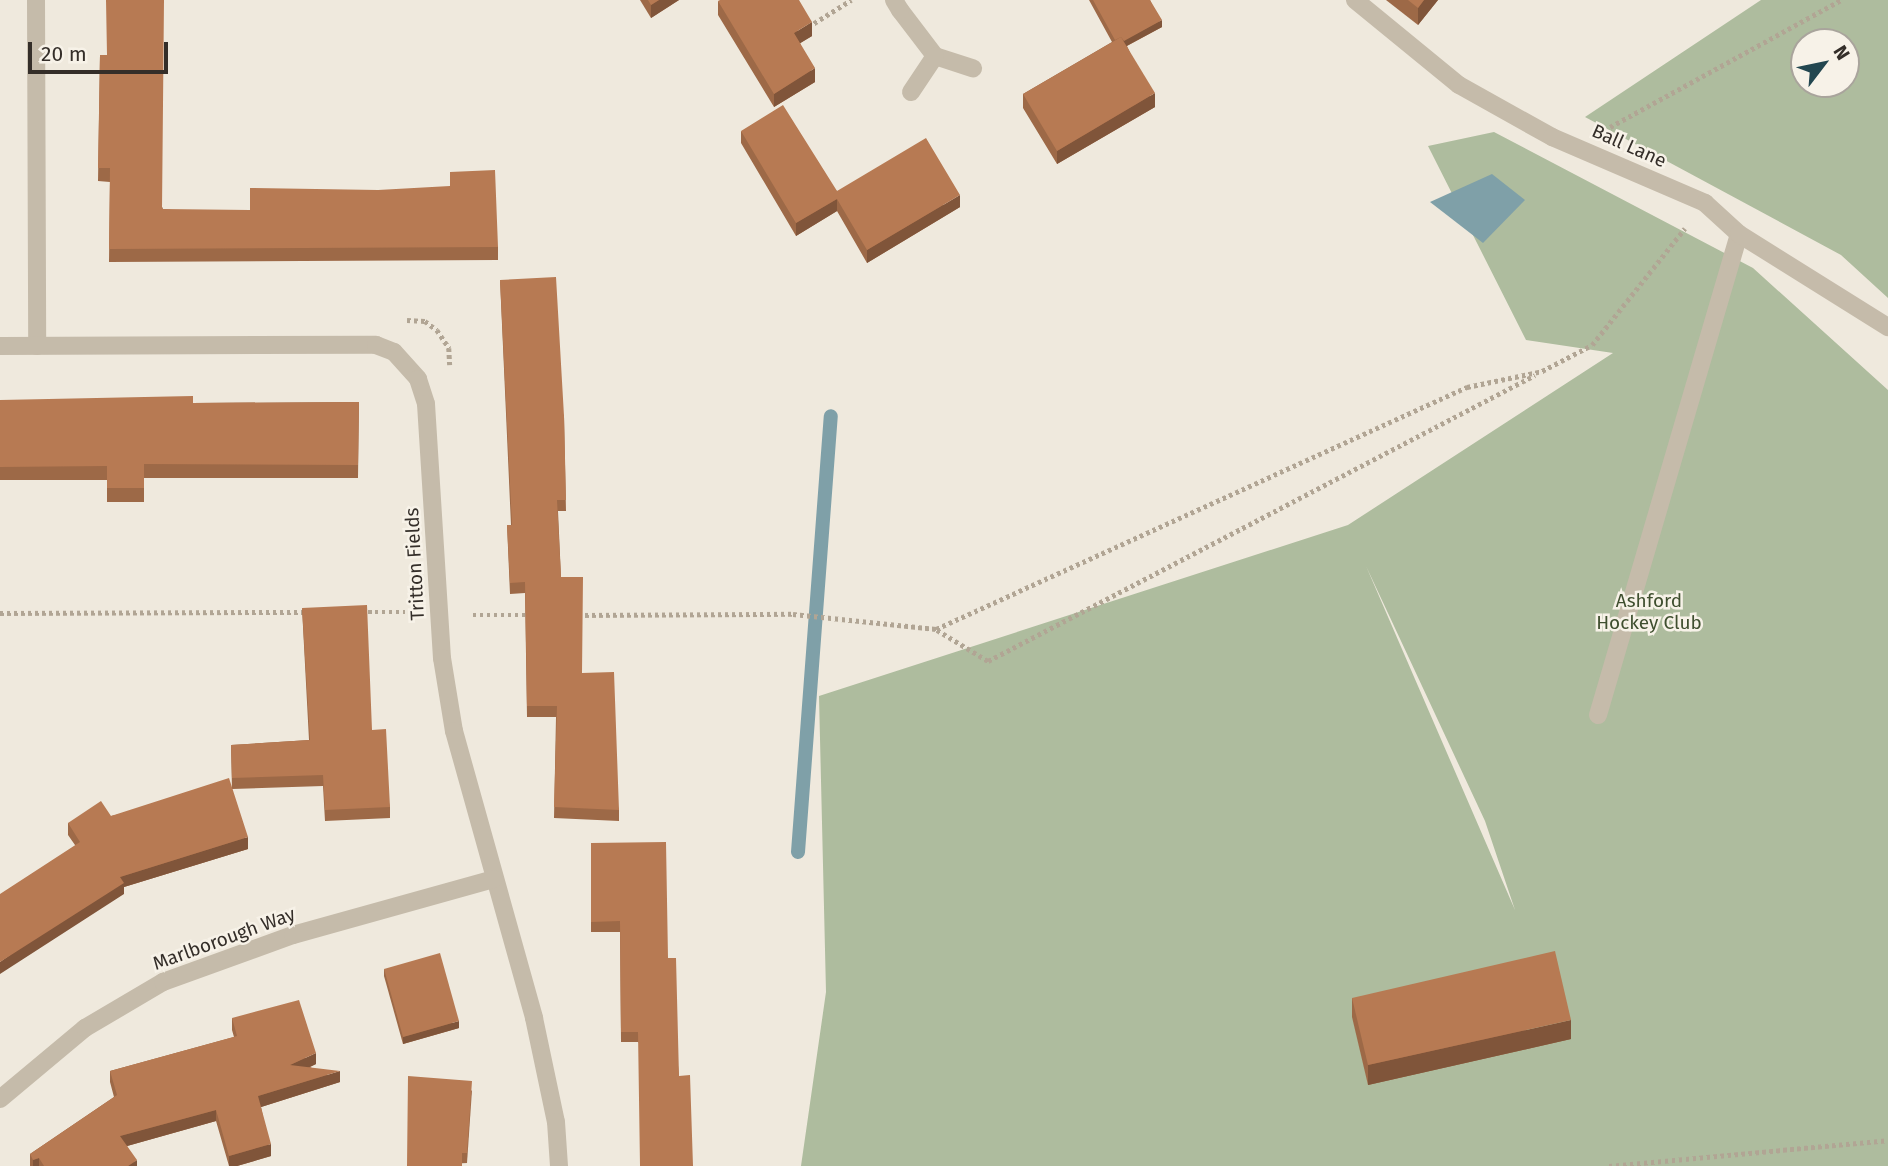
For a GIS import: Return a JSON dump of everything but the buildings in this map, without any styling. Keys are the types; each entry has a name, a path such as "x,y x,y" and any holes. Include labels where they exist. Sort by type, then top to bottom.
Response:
{"street":[{"path":"36,0 37,346"},
{"name":"Ball Lane","path":"1355,0 1459,85 1576,145 1705,203 1739,234 1888,327"},
{"path":"897,5 935,56 972,68"},
{"path":"911,92 935,56"},
{"path":"1598,715 1739,234"},
{"name":"Tritton Fields","path":"0,346 376,345 394,352 418,379 426,404 439,616 454,731 539,1041 559,1166"},
{"name":"Marlborough Way","path":"0,1099 85,1028 163,982 293,935 493,879"}],"path":[{"path":"807,27 850,0"},
{"path":"1576,145 1838,1"},
{"path":"573,615 793,614 936,629 988,661 1592,345 1705,203"},
{"path":"395,320 425,321 437,330 449,348 450,368"},
{"path":"936,629 1467,387 1543,370"},
{"path":"0,613 320,612"},
{"path":"348,612 439,616 545,615"},
{"path":"1609,1166 1888,1140"}],"green space":[{"path":"1761,0 1888,0 1888,298 1841,255 1585,117"},
{"name":"Ashford Hockey Club","path":"1494,132 1753,268 1888,390 1888,1166 801,1166 826,992 819,696 1348,525 1613,353 1526,340 1428,146","holes":["1366,566 1485,821 1515,910"]}],"water":[{"path":"1492,174 1525,200 1483,243 1430,202"}],"waterway":[{"path":"798,852 831,416"}]}
